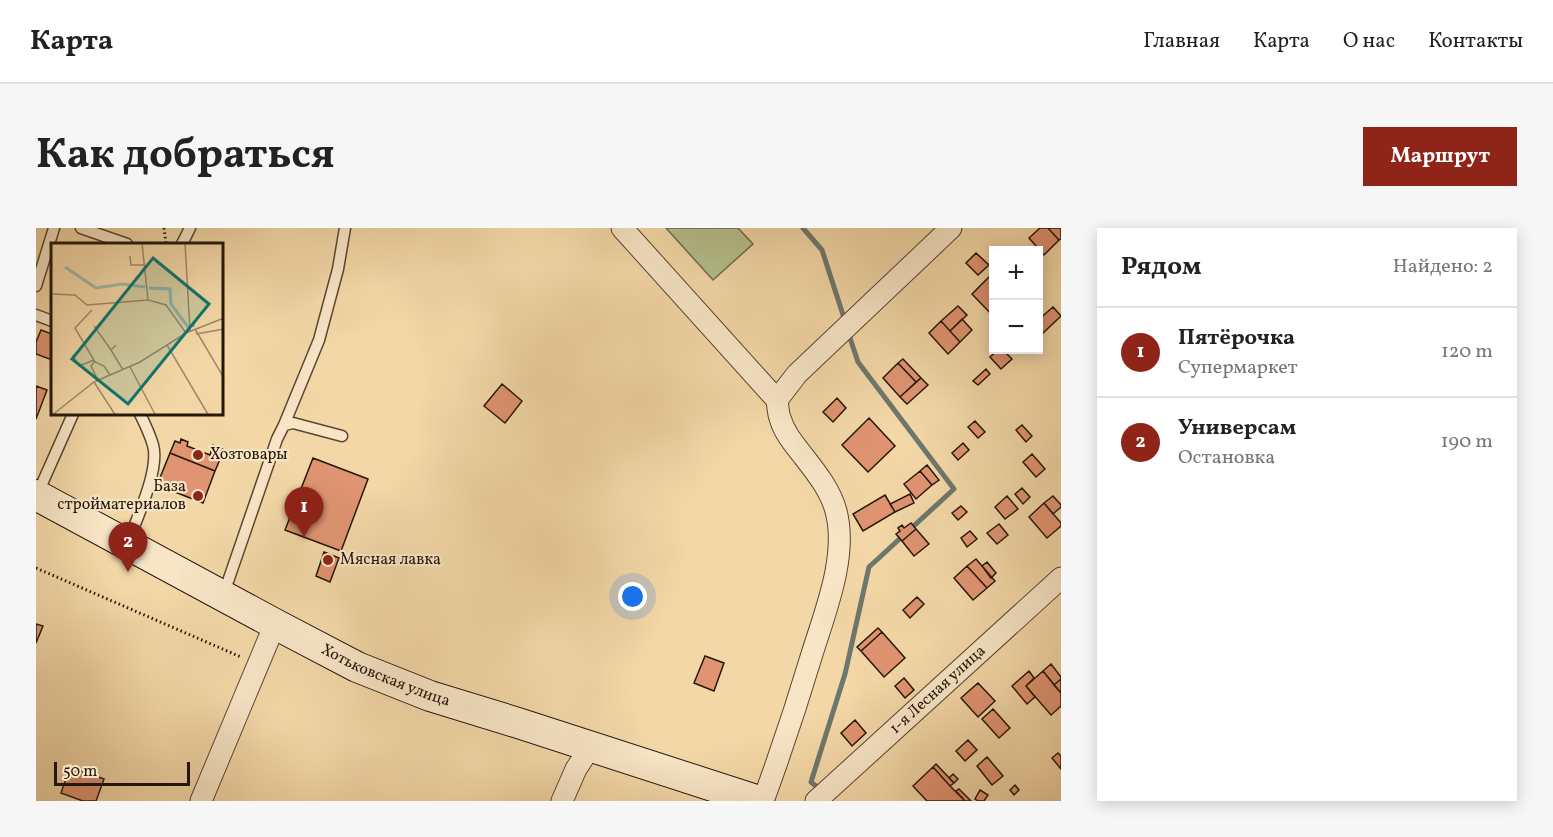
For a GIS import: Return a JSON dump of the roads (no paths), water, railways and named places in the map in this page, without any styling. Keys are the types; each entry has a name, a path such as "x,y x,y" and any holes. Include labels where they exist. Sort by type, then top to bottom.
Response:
{"main road":[{"name":"Хотьковская улица","path":"36,495 357,667 430,696 761,801"}],"street":[{"path":"622,228 777,400 780,420 789,438 820,477 832,497 837,514 839,542 830,598 787,736 761,801"},
{"path":"777,400 797,374 951,228"},
{"name":"1-я Лесная улица","path":"816,801 1061,578"},
{"path":"201,801 275,624"},
{"path":"562,801 576,770 591,746"}],"lane":[{"path":"36,286 54,228"},
{"path":"81,228 124,243"},
{"path":"182,243 190,228"},
{"path":"223,596 277,439 319,339 338,269 345,228"},
{"path":"36,315 51,321"},
{"path":"36,495 72,416"},
{"path":"127,545 154,465 154,447 142,416"},
{"path":"284,425 293,423 342,436"}],"waterway":[{"path":"803,228 822,250 845,321"},
{"path":"822,791 811,782 845,674 869,567 954,489 858,362 848,332"}],"place":[{"name":"Хозтовары","path":"198,455"},
{"name":"База стройматериалов","path":"198,496"},
{"name":"Пятёрочка","path":"304,537"},
{"name":"Мясная лавка","path":"328,560"},
{"name":"Универсам","path":"128,572"}]}
